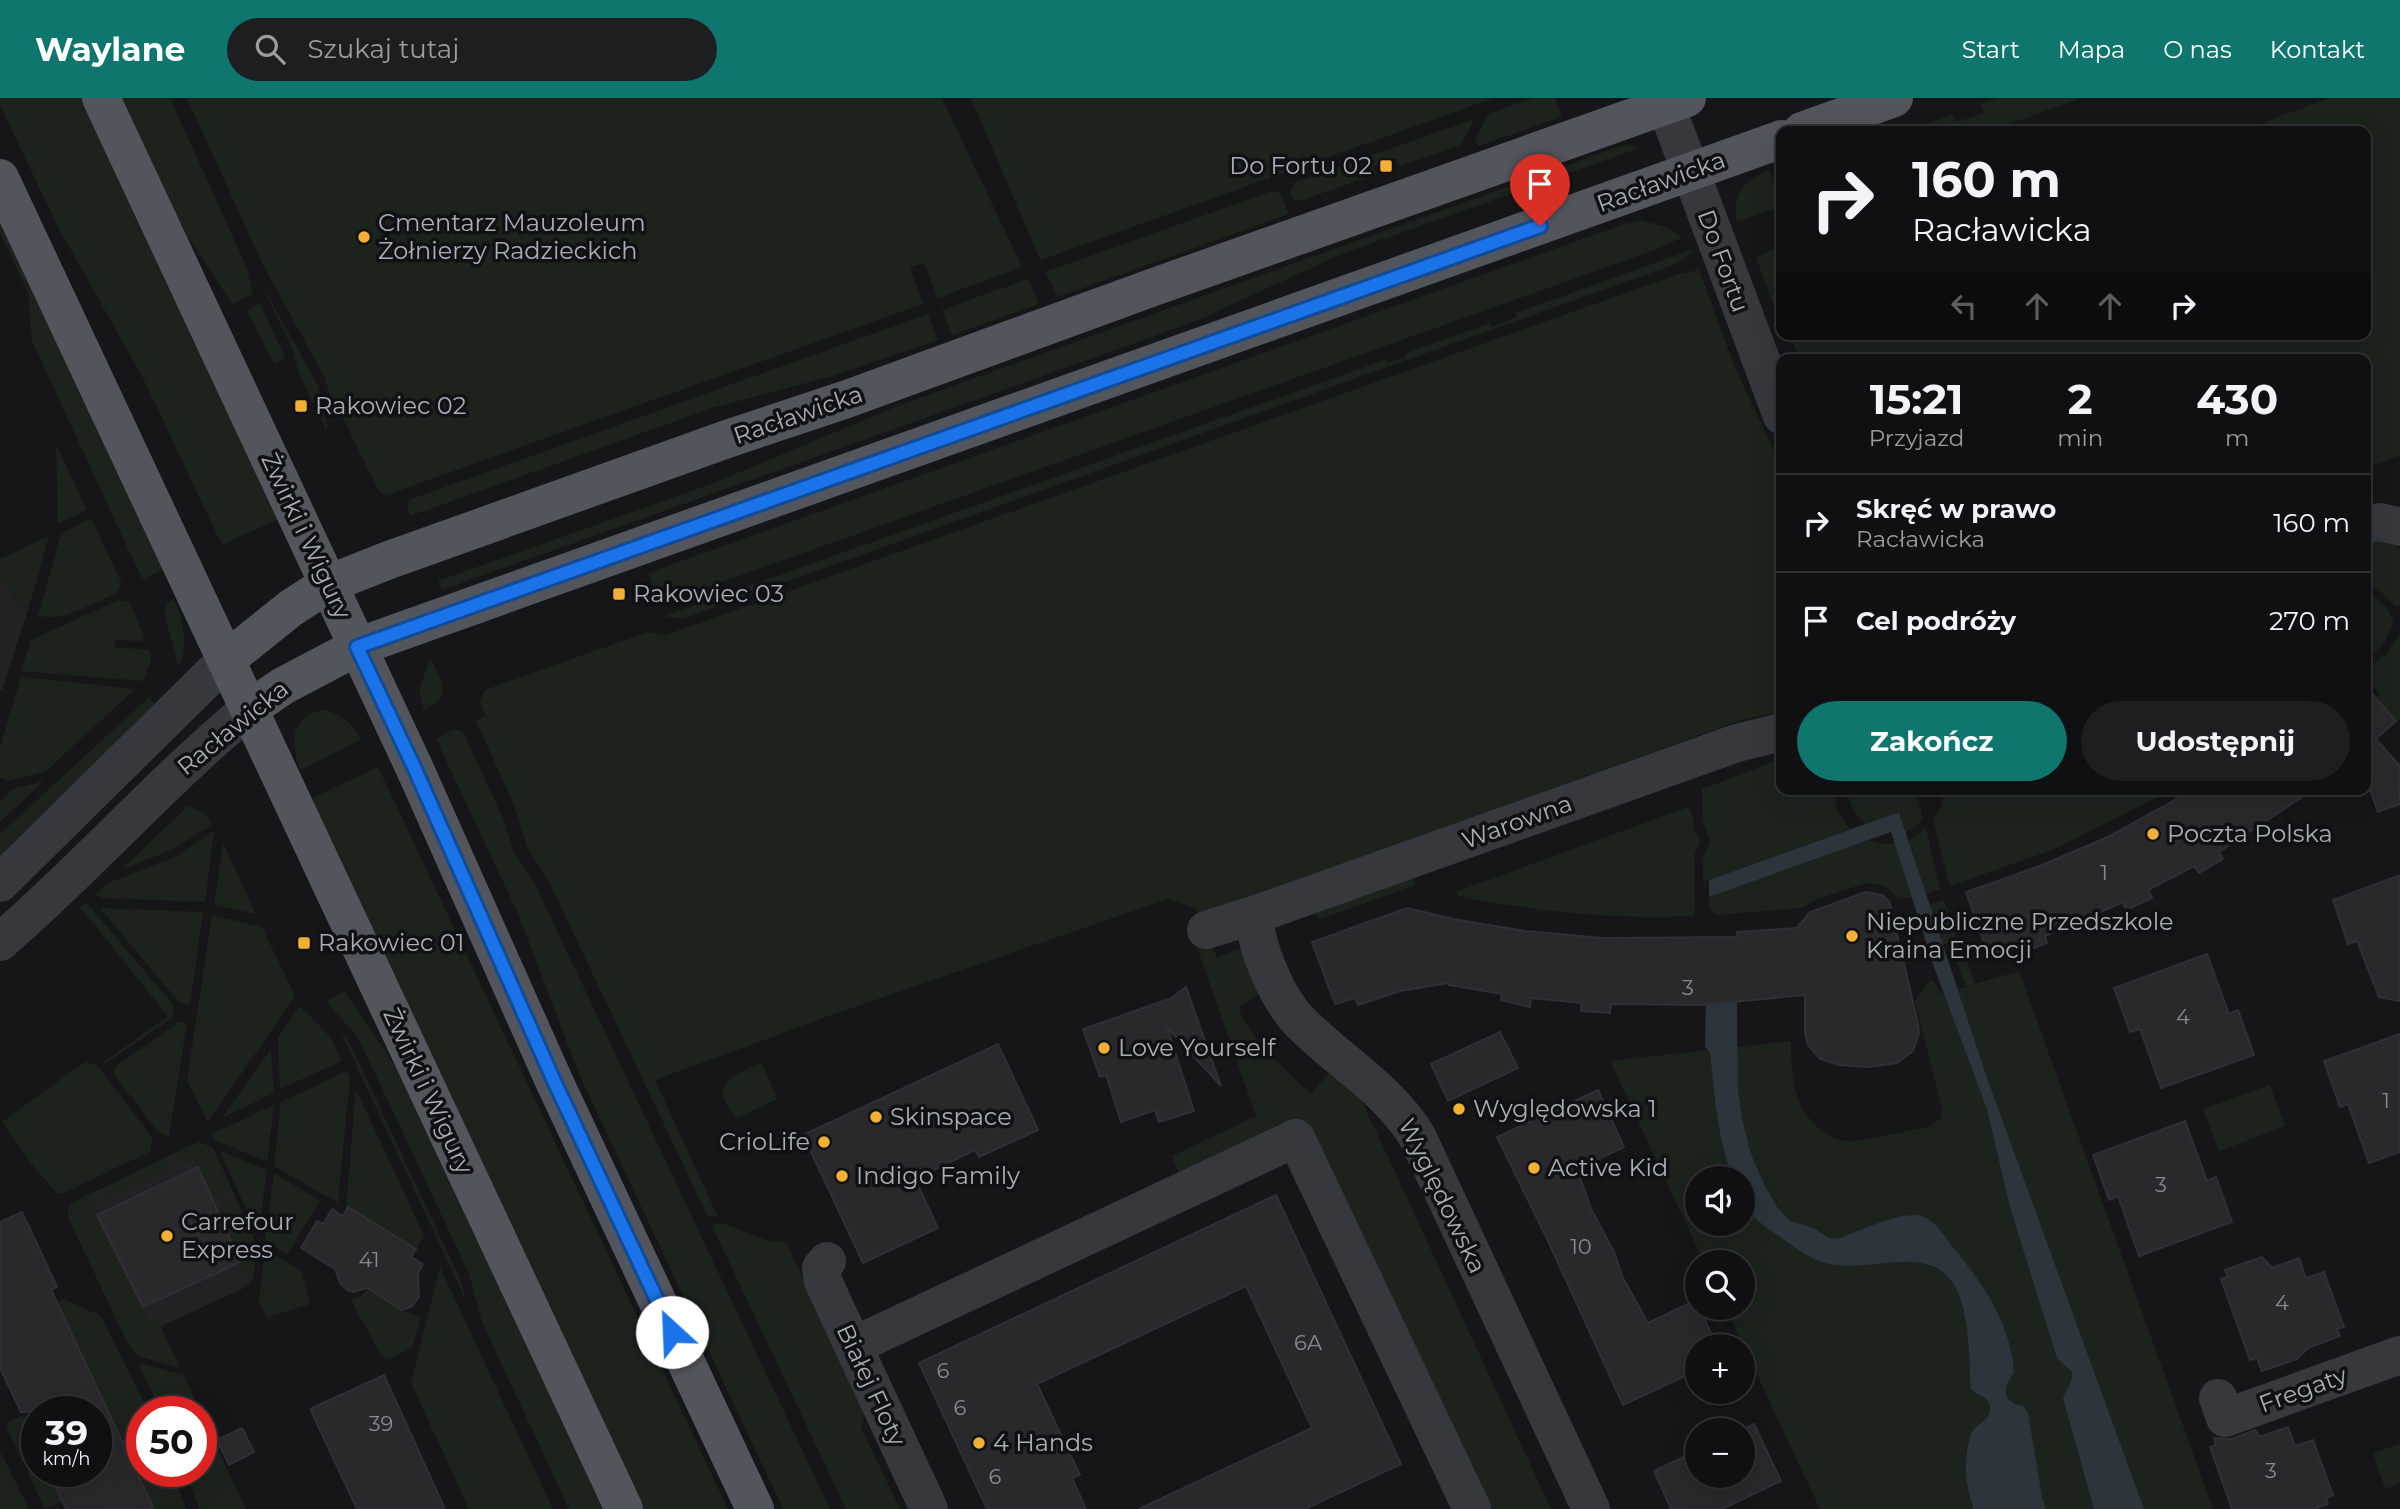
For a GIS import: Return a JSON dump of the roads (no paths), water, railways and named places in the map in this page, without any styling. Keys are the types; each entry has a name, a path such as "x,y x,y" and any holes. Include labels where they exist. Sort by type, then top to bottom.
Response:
{"main road":[{"name":"Żwirki i Wigury","path":"101,98 414,767 554,1081 755,1509"},
{"path":"1816,126 1894,98"},
{"name":"Racławicka","path":"226,660 291,608 328,584 730,438 847,399 1676,102"},
{"name":"Racławicka","path":"249,709 283,686 357,647 1776,141"},
{"name":"Żwirki i Wigury","path":"0,178 624,1509"}],"street":[{"name":"Do Fortu","path":"1676,102 1690,172 1776,400"},
{"name":"Racławicka","path":"0,883 226,660"},
{"name":"Racławicka","path":"0,942 40,908 196,753 249,709"},
{"name":"Warowna","path":"1206,930 1255,915 1737,743 1776,733"},
{"name":"Wyględowska","path":"1255,915 1255,929 1268,968 1279,991 1299,1021 1391,1102 1417,1136 1591,1509"},
{"path":"853,1346 1296,1138 1472,1509"},
{"name":"Białej Floty","path":"827,1261 821,1268 822,1281 929,1509"},
{"name":"Fregaty","path":"2218,1398 2225,1418 2400,1355"}],"place":[{"name":"Do Fortu 02","path":"1386,166"},
{"name":"Cmentarz Mauzoleum Żołnierzy Radzieckich","path":"364,237"},
{"name":"Rakowiec 02","path":"301,406"},
{"name":"Rakowiec 03","path":"619,594"},
{"name":"Poczta Polska","path":"2153,834"},
{"name":"Niepubliczne Przedszkole Kraina Emocji","path":"1852,936"},
{"name":"Rakowiec 01","path":"304,943"},
{"name":"Love Yourself","path":"1104,1048"},
{"name":"Wyględowska 1","path":"1459,1109"},
{"name":"Skinspace","path":"876,1117"},
{"name":"CrioLife","path":"824,1142"},
{"name":"Active Kid","path":"1534,1168"},
{"name":"Indigo Family","path":"842,1176"},
{"name":"Carrefour Express","path":"167,1236"},
{"name":"4 Hands","path":"979,1443"}]}
